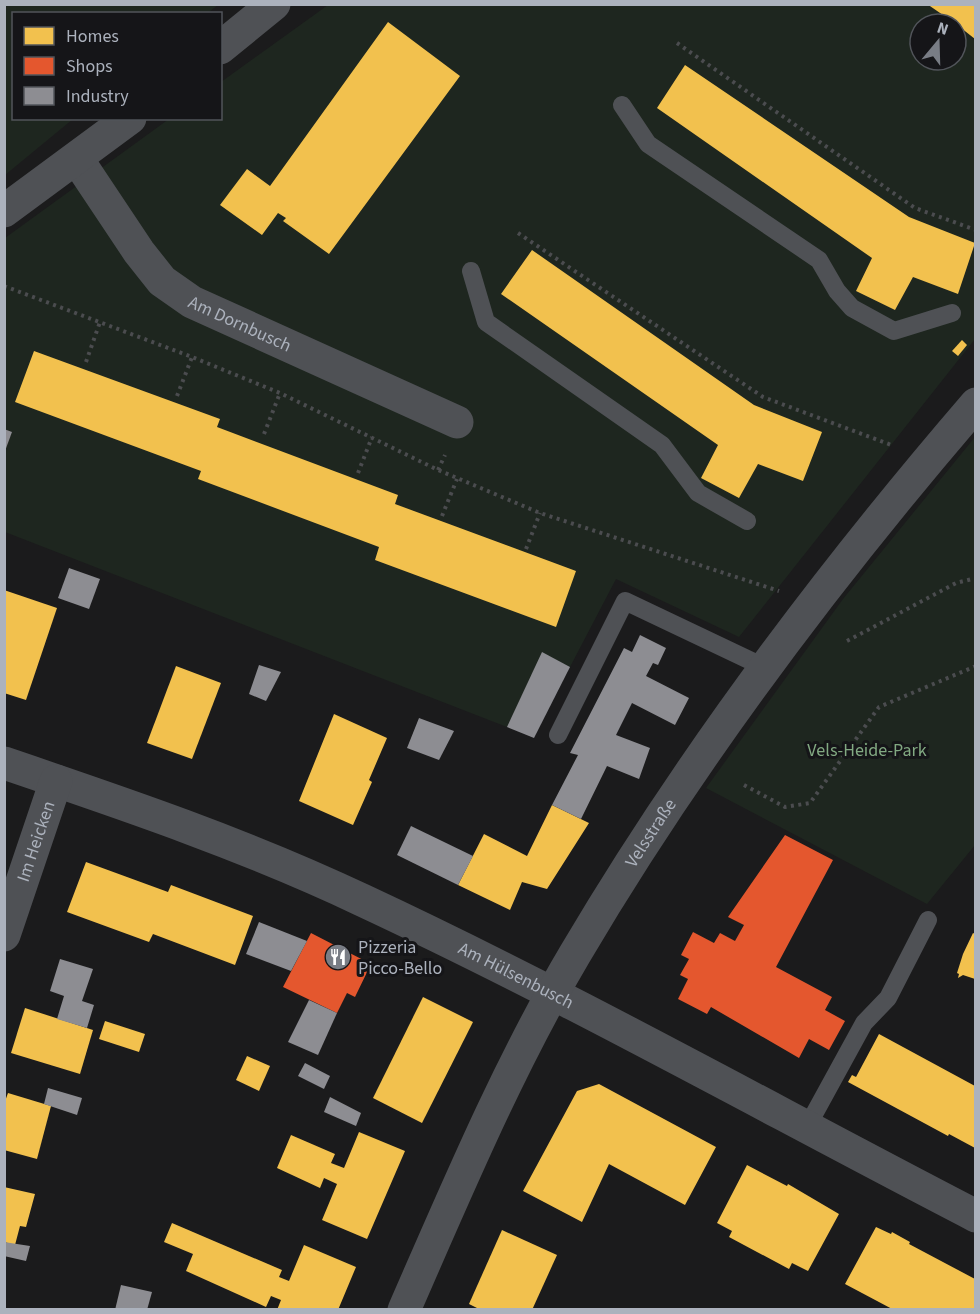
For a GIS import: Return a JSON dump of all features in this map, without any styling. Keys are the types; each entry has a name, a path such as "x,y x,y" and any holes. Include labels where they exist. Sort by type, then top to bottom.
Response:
{"street":[{"path":"222,46 274,4"},
{"path":"4,212 127,120"},
{"name":"Am Dornbusch","path":"77,159 156,274 192,302 458,422"},
{"name":"Velsstraße","path":"404,1310 498,1098 575,953 690,774 813,602 886,509 975,405"},
{"name":"Am Hülsenbusch","path":"4,763 215,837 350,894 553,993 975,1216"},
{"name":"Im Heicken","path":"4,935 56,781"}],"lane":[{"path":"622,105 648,144 819,260 837,291 852,308 894,331 952,313"},
{"path":"471,271 486,322 662,446 698,493 747,521"},
{"path":"558,735 625,601 766,668"},
{"path":"807,1127 864,1023 888,998 928,921"}],"path":[{"path":"677,43 915,208 975,230"},
{"path":"518,233 763,397 928,460"},
{"path":"4,286 280,393 457,479 540,513 813,602"},
{"path":"86,362 100,322"},
{"path":"177,396 192,357"},
{"path":"264,434 280,393"},
{"path":"358,473 372,437"},
{"path":"442,516 457,479"},
{"path":"526,549 540,513"},
{"path":"847,641 956,583 975,578"},
{"path":"744,785 785,807 810,803 879,707 975,666"}],"green space":[{"path":"5,4 218,4 209,12 12,12 12,120 72,120 5,175"},
{"path":"328,5 975,5 975,339 739,637 616,579 570,667 542,653 507,727 5,532 4,452 12,432 4,429 5,238 168,120 222,120 222,81"},
{"name":"Vels-Heide-Park","path":"975,437 975,845 927,904 706,788 843,599"}],"building: Homes":[{"path":"927,4 975,4 975,39 968,33 968,12 939,12"},
{"path":"388,22 460,76 329,254 283,221 286,218 278,213 262,235 220,205 247,169 270,186"},
{"path":"685,65 909,217 975,243 958,294 913,277 895,310 856,291 872,258 657,108"},
{"path":"532,250 754,405 822,432 803,481 758,464 739,498 701,478 718,445 501,294"},
{"path":"962,340 967,345 958,356 952,351"},
{"path":"34,351 220,419 217,427 398,495 395,504 576,571 556,627 375,560 379,547 198,479 201,471 15,402"},
{"path":"4,590 57,608 26,700 4,693"},
{"path":"176,666 221,683 192,759 147,743"},
{"path":"334,714 387,738 369,780 372,782 353,825 299,801"},
{"path":"552,805 589,823 547,889 522,882 510,910 458,885 484,834 527,856"},
{"path":"86,862 168,892 171,885 253,916 235,965 153,934 149,942 67,912"},
{"path":"973,933 975,934 975,979 963,975 958,978 957,973 963,954"},
{"path":"423,997 473,1022 422,1123 373,1098"},
{"path":"25,1008 93,1030 80,1074 11,1053"},
{"path":"105,1021 145,1034 139,1052 99,1039"},
{"path":"879,1034 975,1086 975,1148 949,1134 948,1136 848,1082 852,1075 856,1077"},
{"path":"247,1056 270,1066 259,1091 236,1080"},
{"path":"599,1084 716,1147 685,1205 609,1164 582,1222 523,1191 577,1091"},
{"path":"8,1093 51,1106 37,1159 4,1150 4,1104"},
{"path":"359,1132 405,1151 367,1239 322,1220 337,1184 324,1178 320,1188 277,1168 291,1135 335,1154 331,1163 344,1168"},
{"path":"747,1165 787,1186 788,1184 839,1214 808,1271 792,1263 789,1269 729,1237 732,1231 717,1223"},
{"path":"4,1187 35,1194 26,1227 20,1226 15,1245 4,1242"},
{"path":"172,1223 282,1270 279,1277 289,1281 304,1245 356,1267 338,1310 277,1310 281,1300 271,1296 266,1307 186,1271 193,1254 164,1242"},
{"path":"876,1227 891,1234 892,1232 910,1242 909,1244 975,1279 975,1310 894,1310 845,1284"},
{"path":"502,1230 557,1255 532,1310 481,1310 469,1304"}],"building: Shops":[{"path":"785,835 833,860 776,967 832,997 825,1010 845,1021 829,1050 809,1039 799,1058 711,1007 707,1014 678,999 688,979 680,975 689,959 681,955 693,932 714,943 720,933 735,941 744,925 728,917"},
{"path":"311,933 371,964 355,997 347,993 337,1013 283,987"}],"building: Industry":[{"path":"4,429 12,432 5,451 4,451"},
{"path":"69,568 100,579 89,609 58,598"},
{"path":"640,635 666,648 658,665 653,663 646,676 689,698 675,725 632,703 616,735 650,748 639,779 607,766 581,819 552,805 578,755 570,753 624,648 632,652"},
{"path":"542,652 570,667 534,738 507,727"},
{"path":"259,665 281,672 266,701 249,694"},
{"path":"419,718 454,731 439,760 407,748"},
{"path":"411,826 473,856 458,885 397,855"},
{"path":"259,922 307,941 291,971 246,954"},
{"path":"60,959 93,969 82,1001 94,1005 87,1028 57,1019 64,996 50,991"},
{"path":"309,1000 337,1013 318,1055 288,1042"},
{"path":"305,1063 330,1076 324,1089 298,1076"},
{"path":"48,1088 82,1098 77,1115 44,1104"},
{"path":"330,1097 361,1113 356,1126 324,1112"},
{"path":"4,1242 30,1246 26,1261 4,1256"},
{"path":"121,1285 152,1292 147,1310 115,1310"}],"place":[{"name":"Pizzeria Picco-Bello","path":"338,957"}]}
